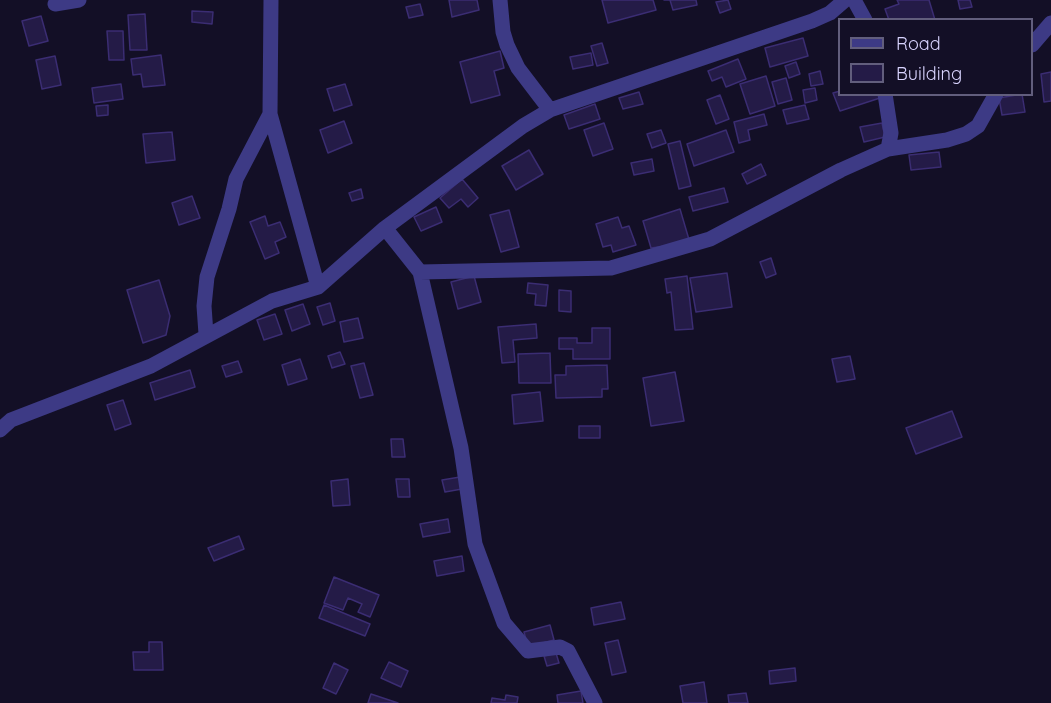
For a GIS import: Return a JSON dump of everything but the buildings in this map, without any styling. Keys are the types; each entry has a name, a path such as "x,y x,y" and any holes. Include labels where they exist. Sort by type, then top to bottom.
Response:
{"street":[{"path":"55,4 79,0"},
{"path":"271,0 270,114 318,287"},
{"path":"500,0 503,32 507,45 518,68 550,110"},
{"path":"0,430 11,420 151,366 206,334 236,322 272,301 318,287 385,228 514,132 550,110 812,21 830,13 845,0"},
{"path":"855,0 864,18"},
{"path":"1033,44 1051,23"},
{"path":"885,96 891,133 888,148"},
{"path":"420,272 611,268 710,238 888,148 947,140 966,134 978,126 995,96"},
{"path":"206,334 204,306 207,277 229,209 236,179 270,114"},
{"path":"385,228 420,272 461,448 475,544 504,623 528,651 560,647 568,651 595,703"}]}
